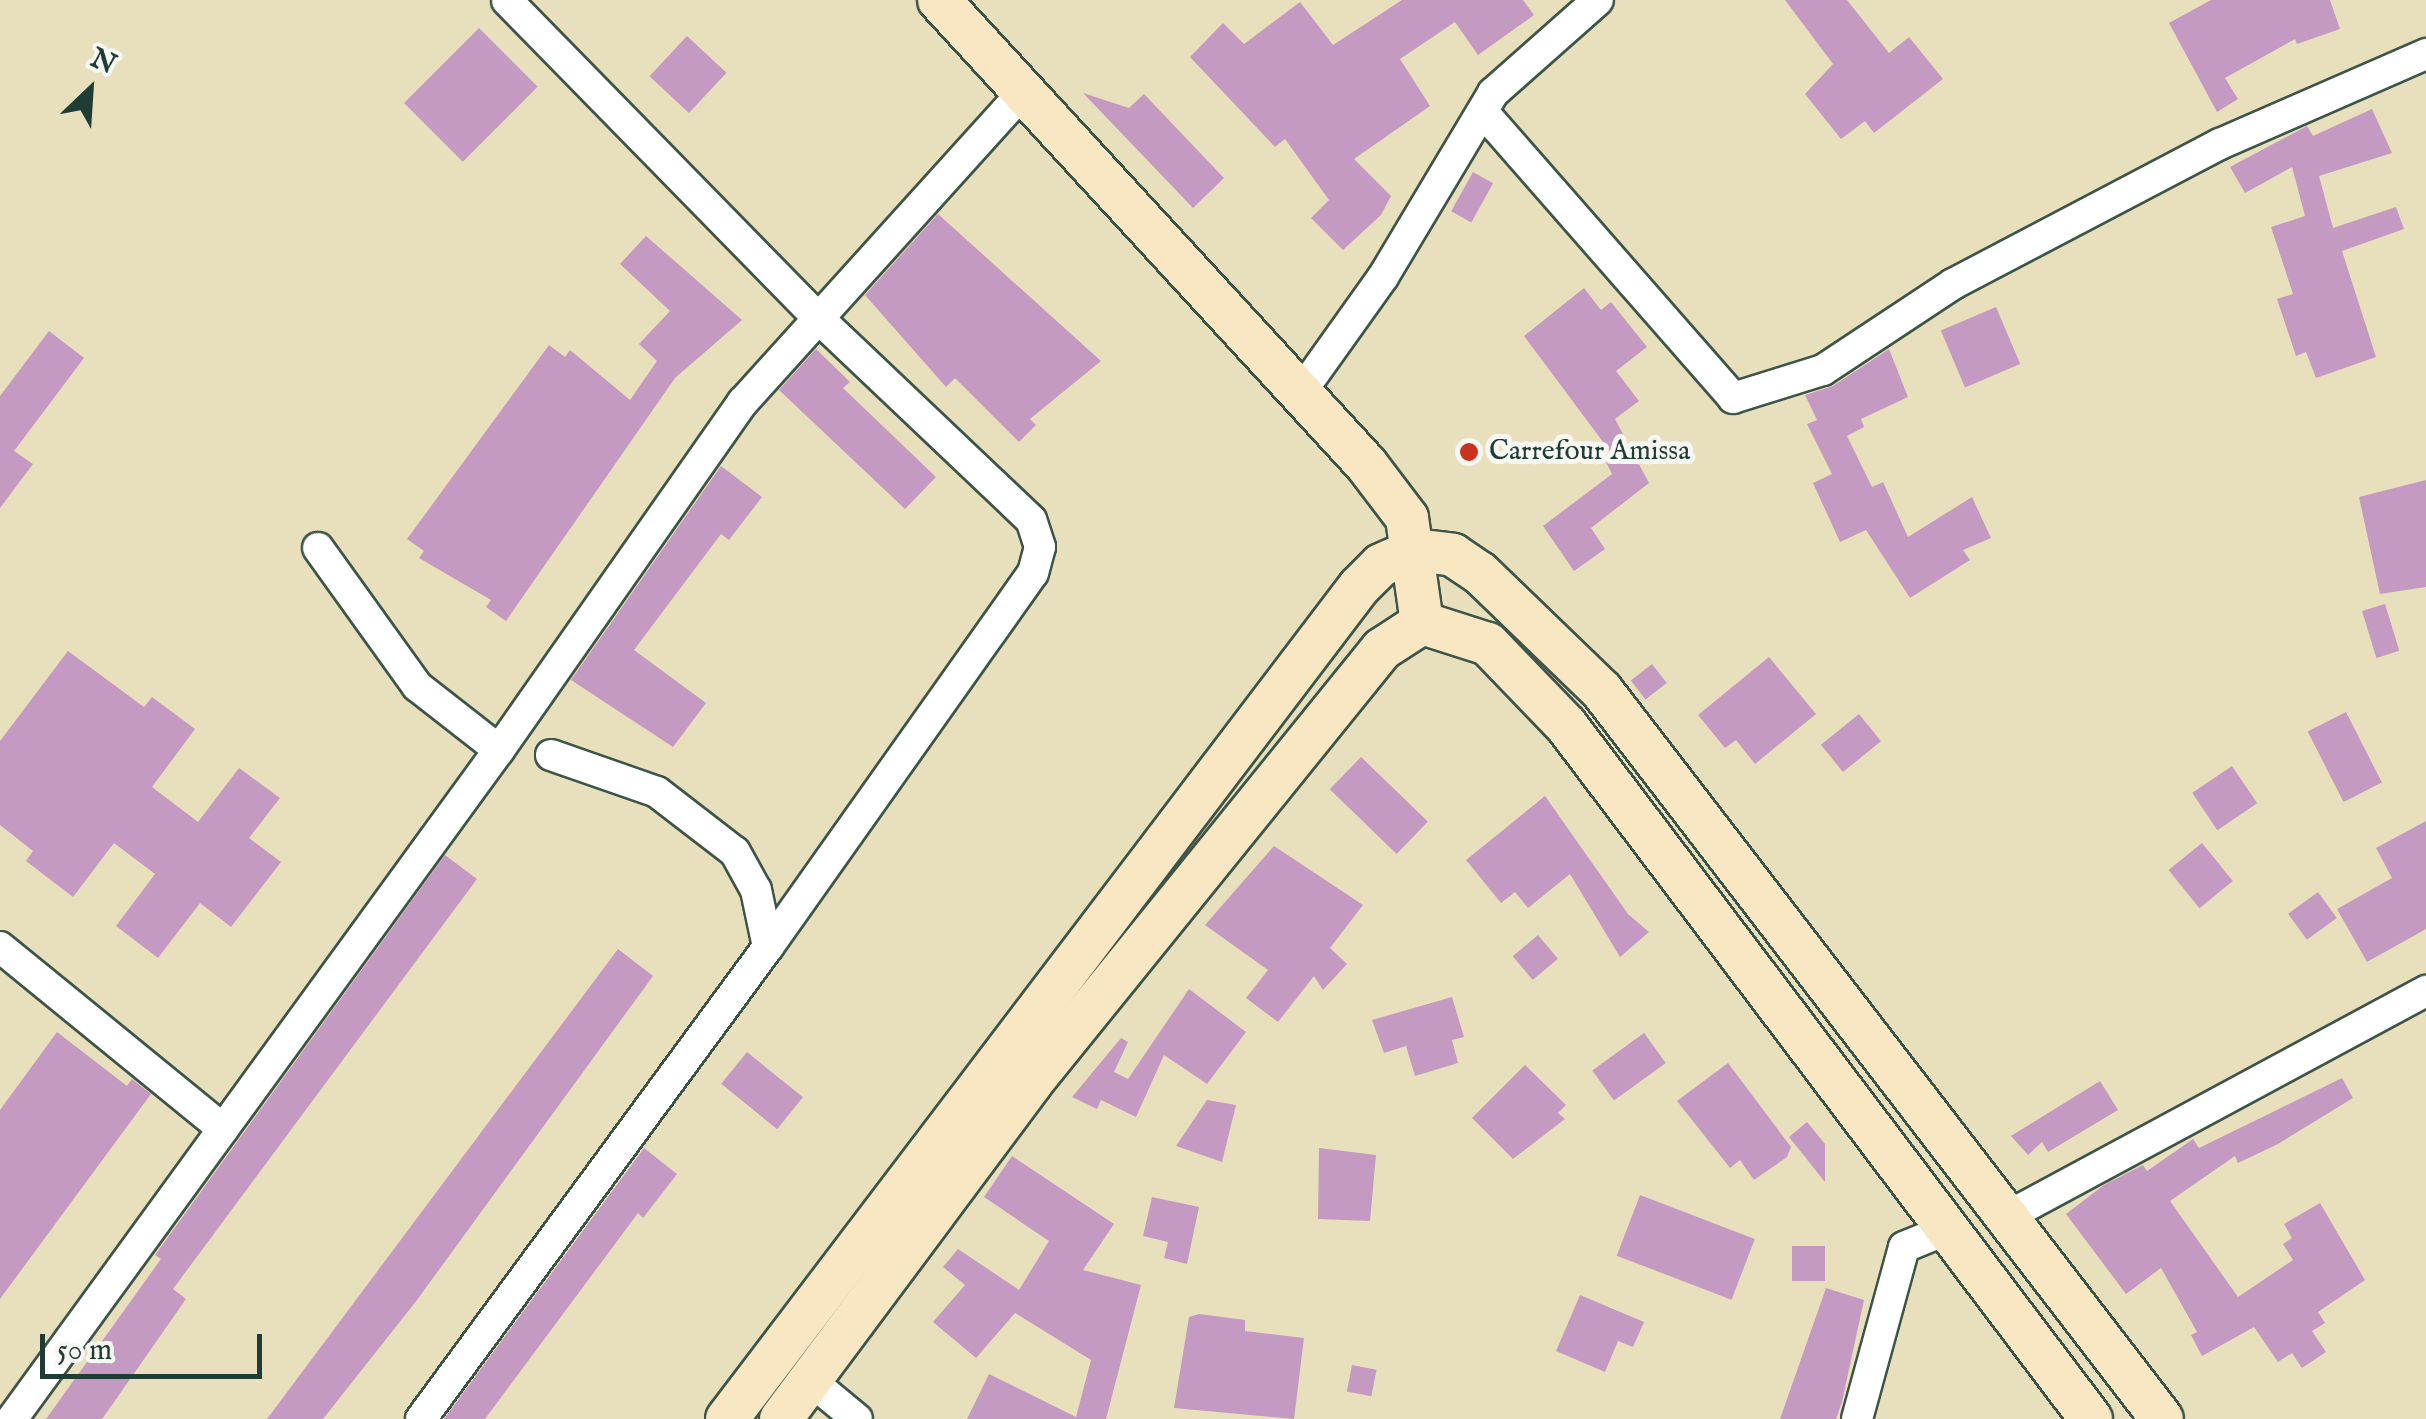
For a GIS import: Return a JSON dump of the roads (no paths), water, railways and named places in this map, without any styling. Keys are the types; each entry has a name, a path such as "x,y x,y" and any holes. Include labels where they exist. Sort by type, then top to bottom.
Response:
{"street":[{"path":"421,1419 768,947 1033,573 1040,547 1031,520 817,317 508,0"},
{"path":"939,0 1303,389 1408,518 1422,624"},
{"path":"1303,389 1383,277 1493,93 1598,0"},
{"path":"1483,112 1733,398 1823,370 1954,284 2204,153 2426,54"},
{"path":"12,1419 499,750 743,402 1024,91"},
{"path":"318,548 417,686 499,750"},
{"path":"727,1419 1359,587 1381,566 1415,550 1454,555 1480,573 1602,690 2162,1419"},
{"path":"781,1419 1032,1084 1382,648 1422,624 1488,644 1566,725 2091,1419"},
{"path":"552,756 656,792 734,852 756,890 768,947"},
{"path":"0,948 224,1129"},
{"path":"2008,1216 2426,991"},
{"path":"1857,1419 1904,1247 1948,1229"},
{"path":"810,1380 856,1419"}],"place":[{"name":"Carrefour Amissa","path":"1469,452"}]}
